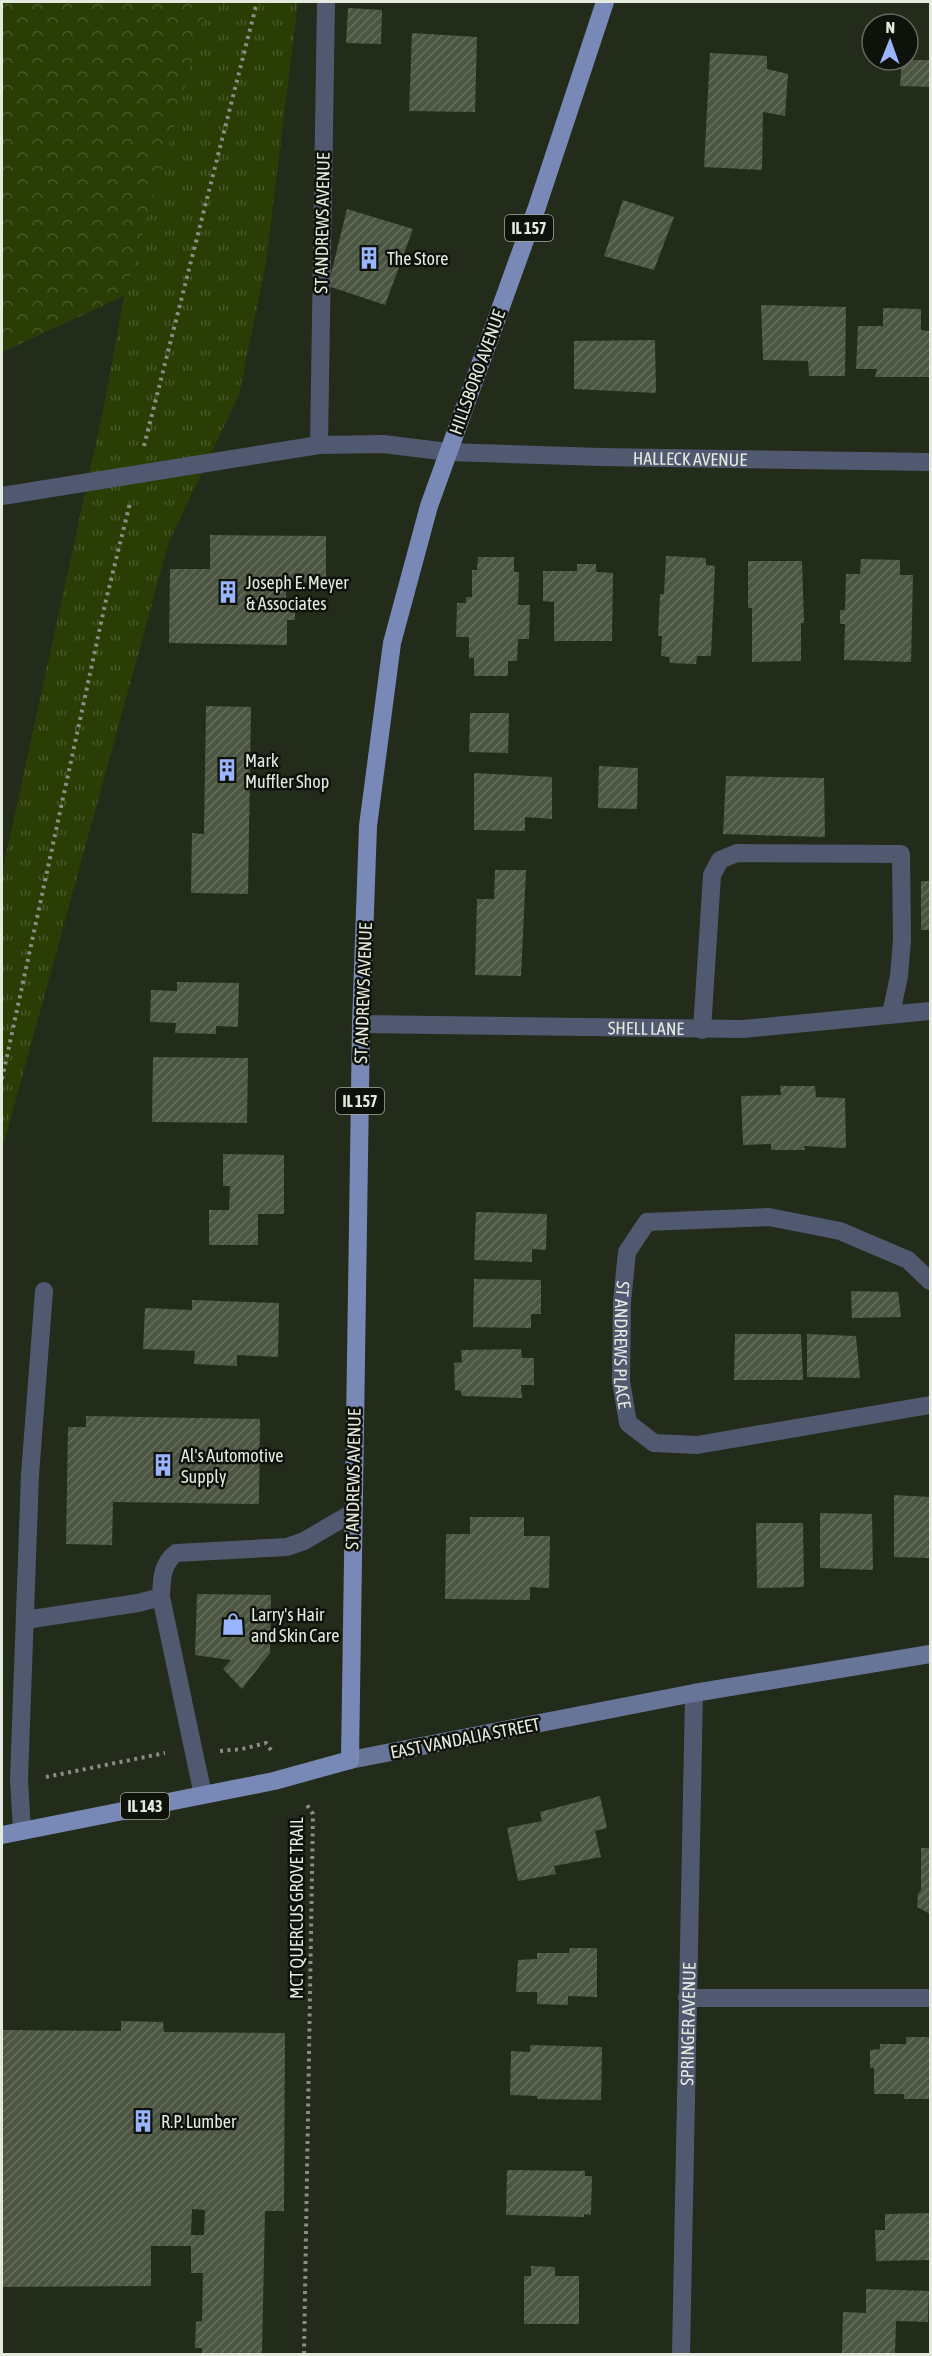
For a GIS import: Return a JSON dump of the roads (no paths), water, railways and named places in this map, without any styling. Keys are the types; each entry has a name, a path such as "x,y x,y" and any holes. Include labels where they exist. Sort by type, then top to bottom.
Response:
{"main road":[{"name":"HILLSBORO AVENUE","path":"448,452 537,207 605,2"},
{"name":"ST ANDREWS AVENUE","path":"350,1760 361,1024 368,825 392,643 429,506 448,452"},
{"name":"EAST VANDALIA STREET","path":"2,1835 289,1777 350,1760 694,1693 930,1654"}],"street":[{"name":"ST ANDREWS AVENUE","path":"319,445 326,2"},
{"name":"HILLSBORO AVENUE","path":"2,496 319,445 383,444 448,452"},
{"name":"HALLECK AVENUE","path":"448,452 930,462"},
{"path":"702,1030 712,875 720,860 737,853 902,854 902,940 899,976 891,1014"},
{"name":"SHELL LANE","path":"361,1024 702,1030 743,1029 930,1011"},
{"name":"ST ANDREWS PLACE","path":"930,1281 908,1260 840,1231 769,1217 647,1222 627,1252 622,1302 621,1382 628,1424 654,1443 697,1445 930,1406"},
{"path":"22,1831 19,1783 30,1475 44,1291"},
{"path":"203,1795 161,1597 163,1568 167,1560 176,1553 287,1547 304,1541 352,1513"},
{"path":"25,1620 138,1603 161,1597"},
{"name":"SPRINGER AVENUE","path":"681,2355 694,1693"},
{"path":"687,1998 930,1998"}],"place":[{"name":"The Store","path":"369,258"},
{"name":"Joseph E. Meyer & Associates","path":"228,592"},
{"name":"Mark Muffler Shop","path":"227,770"},
{"name":"Al's Automotive Supply","path":"163,1465"},
{"name":"Larry's Hair and Skin Care","path":"233,1624"},
{"name":"R.P. Lumber","path":"143,2121"}]}
